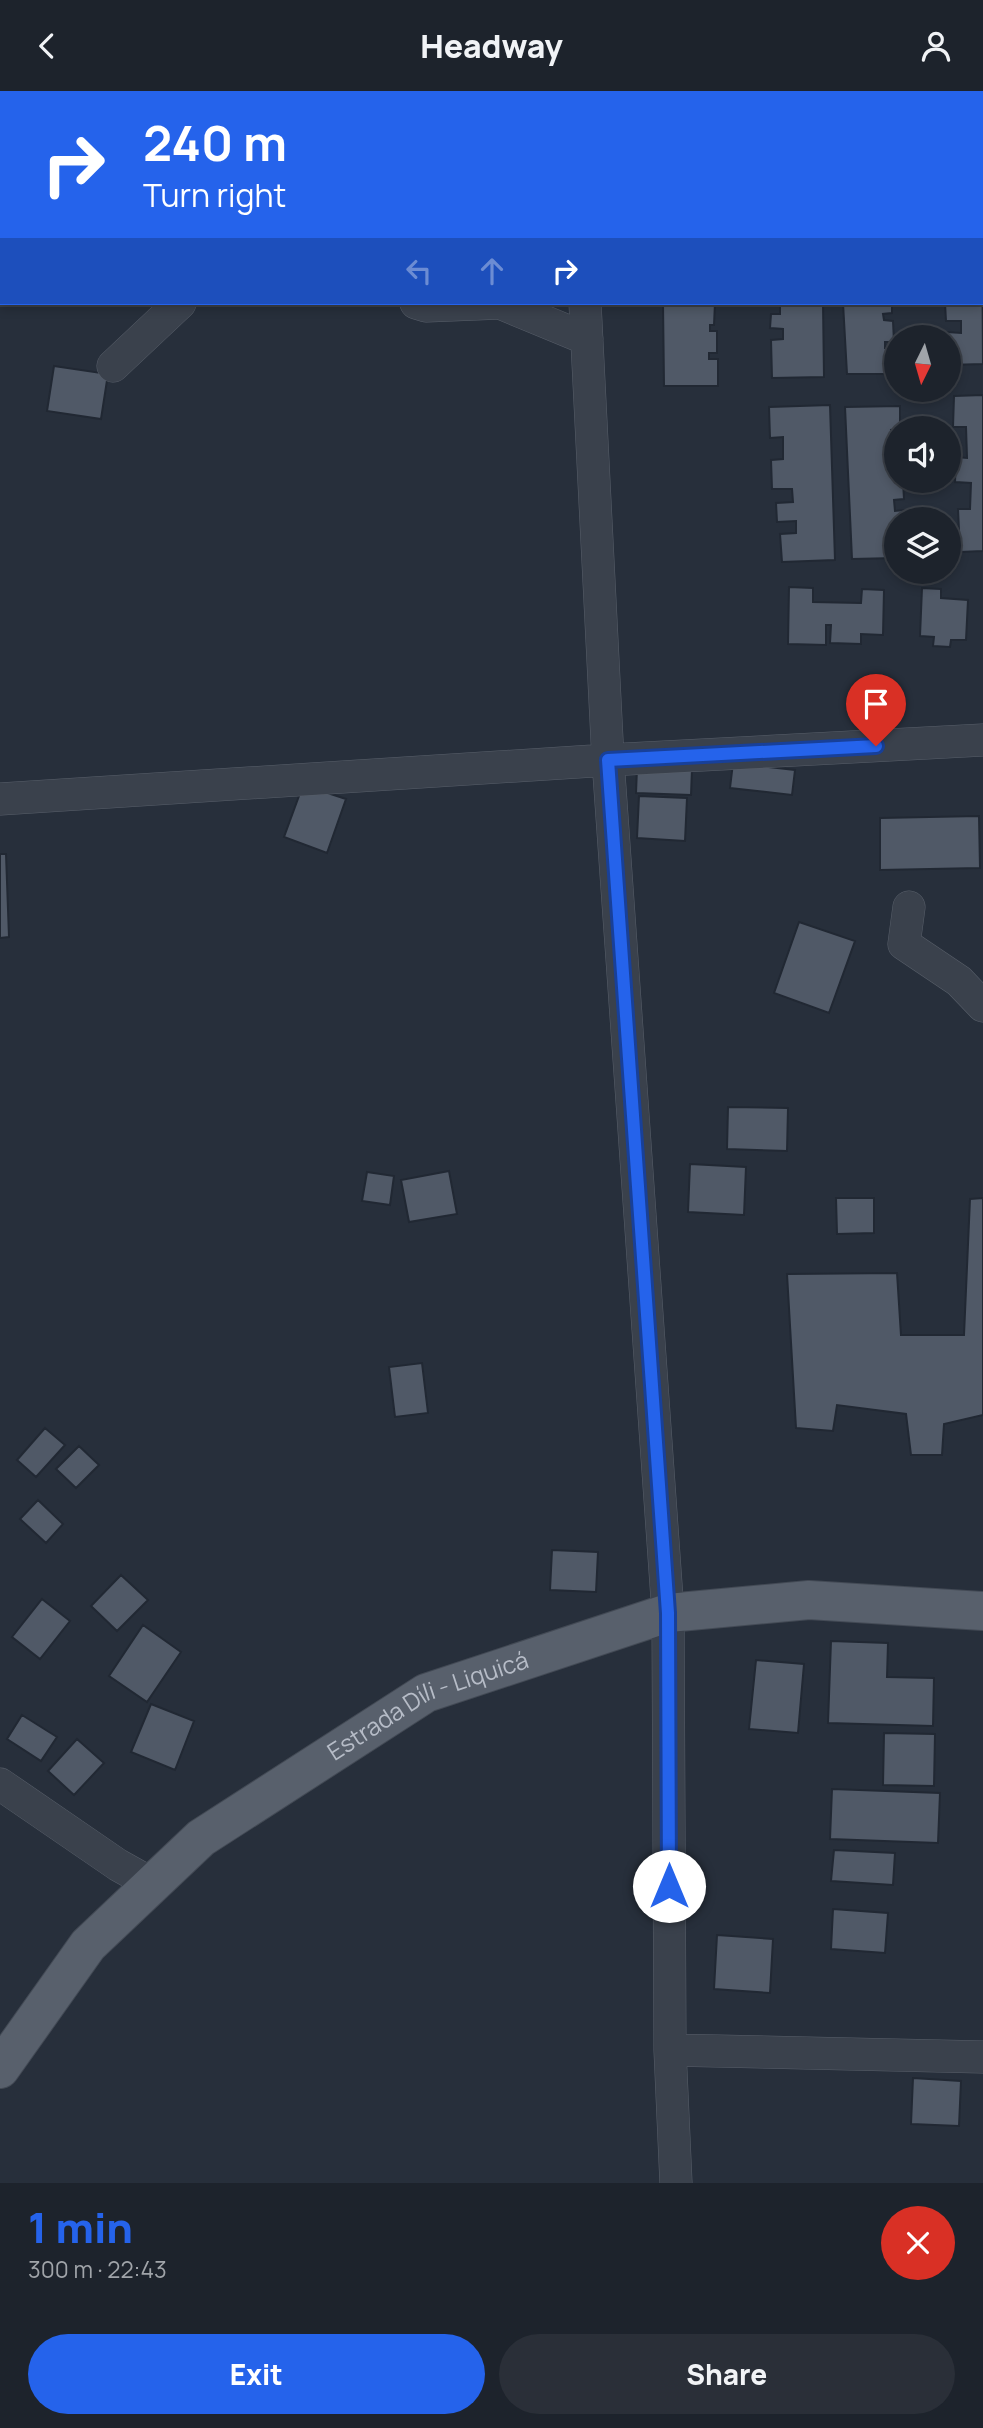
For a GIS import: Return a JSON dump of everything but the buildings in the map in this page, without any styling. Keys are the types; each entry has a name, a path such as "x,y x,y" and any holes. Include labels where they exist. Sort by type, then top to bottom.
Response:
{"main road":[{"name":"Estrada Díli - Liquicá","path":"0,2069 88,1945 201,1838 426,1693 668,1613 809,1600 983,1611"}],"street":[{"path":"113,366 178,305"},
{"path":"423,305 451,305"},
{"path":"505,305 587,339"},
{"path":"585,305 608,760 668,1613 670,2050 676,2183"},
{"path":"0,799 608,760 983,740"},
{"path":"909,907 904,944 959,981 983,1006"},
{"path":"0,1784 152,1884"},
{"path":"670,2050 983,2057"}],"route":[{"path":"669,1886 668,1613 608,760 876,746"}]}
